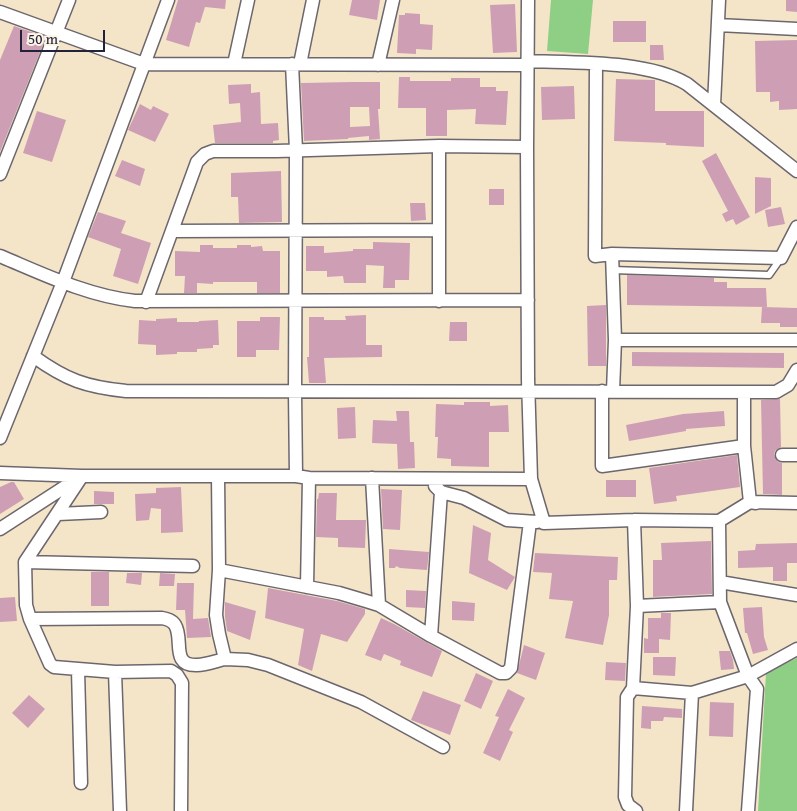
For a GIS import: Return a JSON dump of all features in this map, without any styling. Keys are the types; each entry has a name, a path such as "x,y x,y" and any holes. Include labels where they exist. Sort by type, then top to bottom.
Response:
{"street":[{"path":"0,174 69,0"},
{"path":"0,438 63,282 168,0"},
{"path":"234,64 248,0"},
{"path":"296,476 296,64 313,0"},
{"path":"378,65 393,0"},
{"path":"528,0 527,147 531,479 544,523"},
{"path":"714,105 719,0"},
{"path":"0,12 144,64 378,65 527,63 596,64 641,68 659,72 687,84 797,171"},
{"path":"718,25 797,29"},
{"path":"596,64 596,256 612,254 781,258 797,227"},
{"path":"146,302 197,162 205,154 213,150 268,151 439,146 527,147"},
{"path":"439,146 439,301"},
{"path":"173,231 439,230"},
{"path":"612,254 615,340 608,391 602,466 744,446"},
{"path":"0,256 63,282 118,299 146,302 528,300"},
{"path":"615,340 797,340"},
{"path":"33,356 68,378 100,388 126,392 776,392 788,385 797,370"},
{"path":"744,392 744,446 750,502"},
{"path":"782,455 797,455"},
{"path":"0,472 82,476 531,479"},
{"path":"82,476 26,562 26,605 30,620 50,664 54,667 115,672 171,671 177,675 182,683 181,811"},
{"path":"0,529 82,476"},
{"path":"218,476 219,570 216,615 225,659"},
{"path":"307,587 309,478"},
{"path":"372,478 379,605"},
{"path":"429,479 441,492 464,498 507,520 544,523 634,520 720,521 750,502 797,503"},
{"path":"432,636 441,492"},
{"path":"750,502 797,511"},
{"path":"58,514 101,512"},
{"path":"634,520 637,606 633,688 627,697 625,797 628,805 636,811"},
{"path":"720,521 720,602 748,676 757,689 748,811"},
{"path":"219,570 340,593 379,605 500,673 506,672 511,668 530,522"},
{"path":"26,562 193,566"},
{"path":"720,582 797,595"},
{"path":"637,606 720,602"},
{"path":"30,620 162,618 171,620 176,626 183,661 188,664 199,665 225,659 248,660 268,665 361,702 442,747"},
{"path":"633,688 692,693 748,676 797,649"},
{"path":"78,670 81,783"},
{"path":"115,672 120,811"},
{"path":"686,811 692,693"}],"lane":[{"path":"612,270 769,275 781,258"}],"green space":[{"path":"551,0 593,0 588,54 547,51"},
{"path":"797,658 797,811 758,811 766,673"}],"building":[{"path":"178,0 226,0 225,9 205,7 200,23 196,22 189,47 166,40"},
{"path":"352,0 380,0 377,20 349,15"},
{"path":"786,0 797,0 797,12 786,11"},
{"path":"515,4 517,52 493,53 490,5"},
{"path":"405,13 420,14 420,24 433,25 432,50 416,49 416,54 397,53 399,15 405,15"},
{"path":"613,21 646,21 646,42 613,42"},
{"path":"14,26 46,37 0,152 0,60"},
{"path":"797,40 797,109 779,110 779,101 770,102 770,92 756,92 755,41"},
{"path":"650,45 663,45 664,60 650,60"},
{"path":"399,77 410,77 410,81 451,81 451,78 480,78 480,87 496,87 496,91 508,91 506,125 475,124 476,109 447,110 447,136 426,136 426,108 398,108"},
{"path":"616,79 655,80 655,111 704,111 704,147 614,141"},
{"path":"380,82 380,109 378,109 380,139 369,140 369,136 304,141 301,83","holes":["350,107 369,107 370,126 350,127"]},
{"path":"251,84 251,93 260,92 261,124 278,123 279,140 273,141 273,143 215,143 213,125 241,122 240,103 229,104 228,85"},
{"path":"574,86 575,119 542,120 541,87"},
{"path":"140,104 151,110 153,106 169,114 155,142 128,130"},
{"path":"37,111 66,120 52,162 23,153"},
{"path":"716,153 750,217 736,225 733,219 726,222 722,214 728,211 702,161"},
{"path":"122,160 145,169 140,186 115,176"},
{"path":"281,171 282,222 239,223 238,197 231,197 231,173"},
{"path":"755,177 771,178 771,206 755,214"},
{"path":"489,189 504,189 504,205 489,205"},
{"path":"410,203 425,203 426,220 411,221"},
{"path":"781,207 785,224 768,227 765,210"},
{"path":"98,212 126,221 121,233 151,243 138,284 113,276 121,249 88,237"},
{"path":"373,242 410,243 409,280 395,280 395,288 383,288 384,266 366,265 366,283 344,283 343,276 327,277 327,271 306,271 306,246 324,246 324,253 353,251 353,249 373,249"},
{"path":"200,245 213,245 213,248 237,248 237,245 251,245 251,247 262,246 263,251 280,251 280,293 257,293 257,282 213,282 213,284 197,283 197,293 184,293 185,276 175,276 175,251 200,252"},
{"path":"627,275 714,278 714,282 727,282 727,288 766,288 767,307 627,305"},
{"path":"606,305 606,366 588,366 587,306"},
{"path":"762,307 797,308 797,327 780,327 780,323 761,323"},
{"path":"366,315 366,345 382,345 382,357 324,358 326,383 309,383 307,357 309,357 309,317 324,317 324,320 346,320 345,316"},
{"path":"260,317 280,317 279,350 256,350 256,357 237,357 237,321 260,321"},
{"path":"177,318 177,322 218,320 219,345 213,345 213,348 197,349 197,352 156,355 156,345 138,344 139,320 156,321 156,319"},
{"path":"450,322 467,322 467,341 449,341"},
{"path":"632,352 784,353 784,368 632,366"},
{"path":"780,399 781,447 775,451 774,455 778,462 782,463 782,495 763,494 761,400"},
{"path":"464,402 490,402 490,406 508,405 509,432 489,432 489,467 451,466 451,459 437,458 438,437 435,437 436,404 464,405"},
{"path":"355,407 356,438 338,439 337,408"},
{"path":"396,411 409,411 410,442 414,442 415,468 398,469 397,444 372,443 373,420 397,421"},
{"path":"724,411 725,426 686,429 686,431 629,441 626,425 683,414"},
{"path":"737,455 740,487 676,496 677,501 654,504 649,468"},
{"path":"606,480 636,480 636,497 606,497"},
{"path":"14,482 24,499 0,514 0,487"},
{"path":"181,487 183,532 161,533 161,509 151,508 149,520 136,521 135,494 156,493 156,488"},
{"path":"381,489 402,490 400,530 383,529"},
{"path":"94,491 114,492 114,504 94,504"},
{"path":"319,493 337,493 336,520 366,520 365,548 338,547 338,538 316,537 317,499"},
{"path":"473,525 491,533 488,560 515,577 507,590 469,573"},
{"path":"711,541 712,594 653,597 653,560 662,560 661,543"},
{"path":"797,543 797,563 787,563 787,581 773,581 773,567 738,568 738,551 755,550 756,544"},
{"path":"389,549 429,552 427,570 396,566 395,568 389,568"},
{"path":"535,553 618,557 617,580 609,580 609,615 603,645 565,638 573,601 549,599 552,573 533,572"},
{"path":"91,572 109,572 109,606 91,606"},
{"path":"127,573 142,573 141,585 126,583"},
{"path":"160,573 175,574 174,586 159,586"},
{"path":"177,583 194,583 193,619 208,618 211,637 187,638 185,610 176,610"},
{"path":"268,588 337,601 365,609 365,614 347,642 321,634 312,671 298,665 304,629 265,618"},
{"path":"406,590 426,591 425,608 406,607"},
{"path":"15,597 17,621 0,622 0,598"},
{"path":"452,601 475,603 474,621 452,620"},
{"path":"225,602 256,611 250,640 227,631"},
{"path":"762,607 764,637 768,650 753,654 747,633 745,633 743,608"},
{"path":"661,613 671,613 670,640 659,639 659,653 644,653 644,638 648,639 648,618 661,618"},
{"path":"381,618 442,651 432,677 400,665 401,661 384,654 381,661 365,655"},
{"path":"524,645 545,653 536,680 517,673"},
{"path":"719,651 730,651 734,669 721,670"},
{"path":"653,657 676,657 675,676 653,675"},
{"path":"606,662 626,663 625,681 605,680"},
{"path":"476,673 493,681 481,709 464,701"},
{"path":"508,689 525,698 509,730 513,732 500,761 483,753 499,717 495,716"},
{"path":"423,691 461,705 450,735 411,720"},
{"path":"29,695 45,709 28,728 12,713"},
{"path":"710,702 734,703 733,737 709,736"},
{"path":"642,706 682,709 682,718 664,717 663,721 651,721 651,729 641,728"}]}
